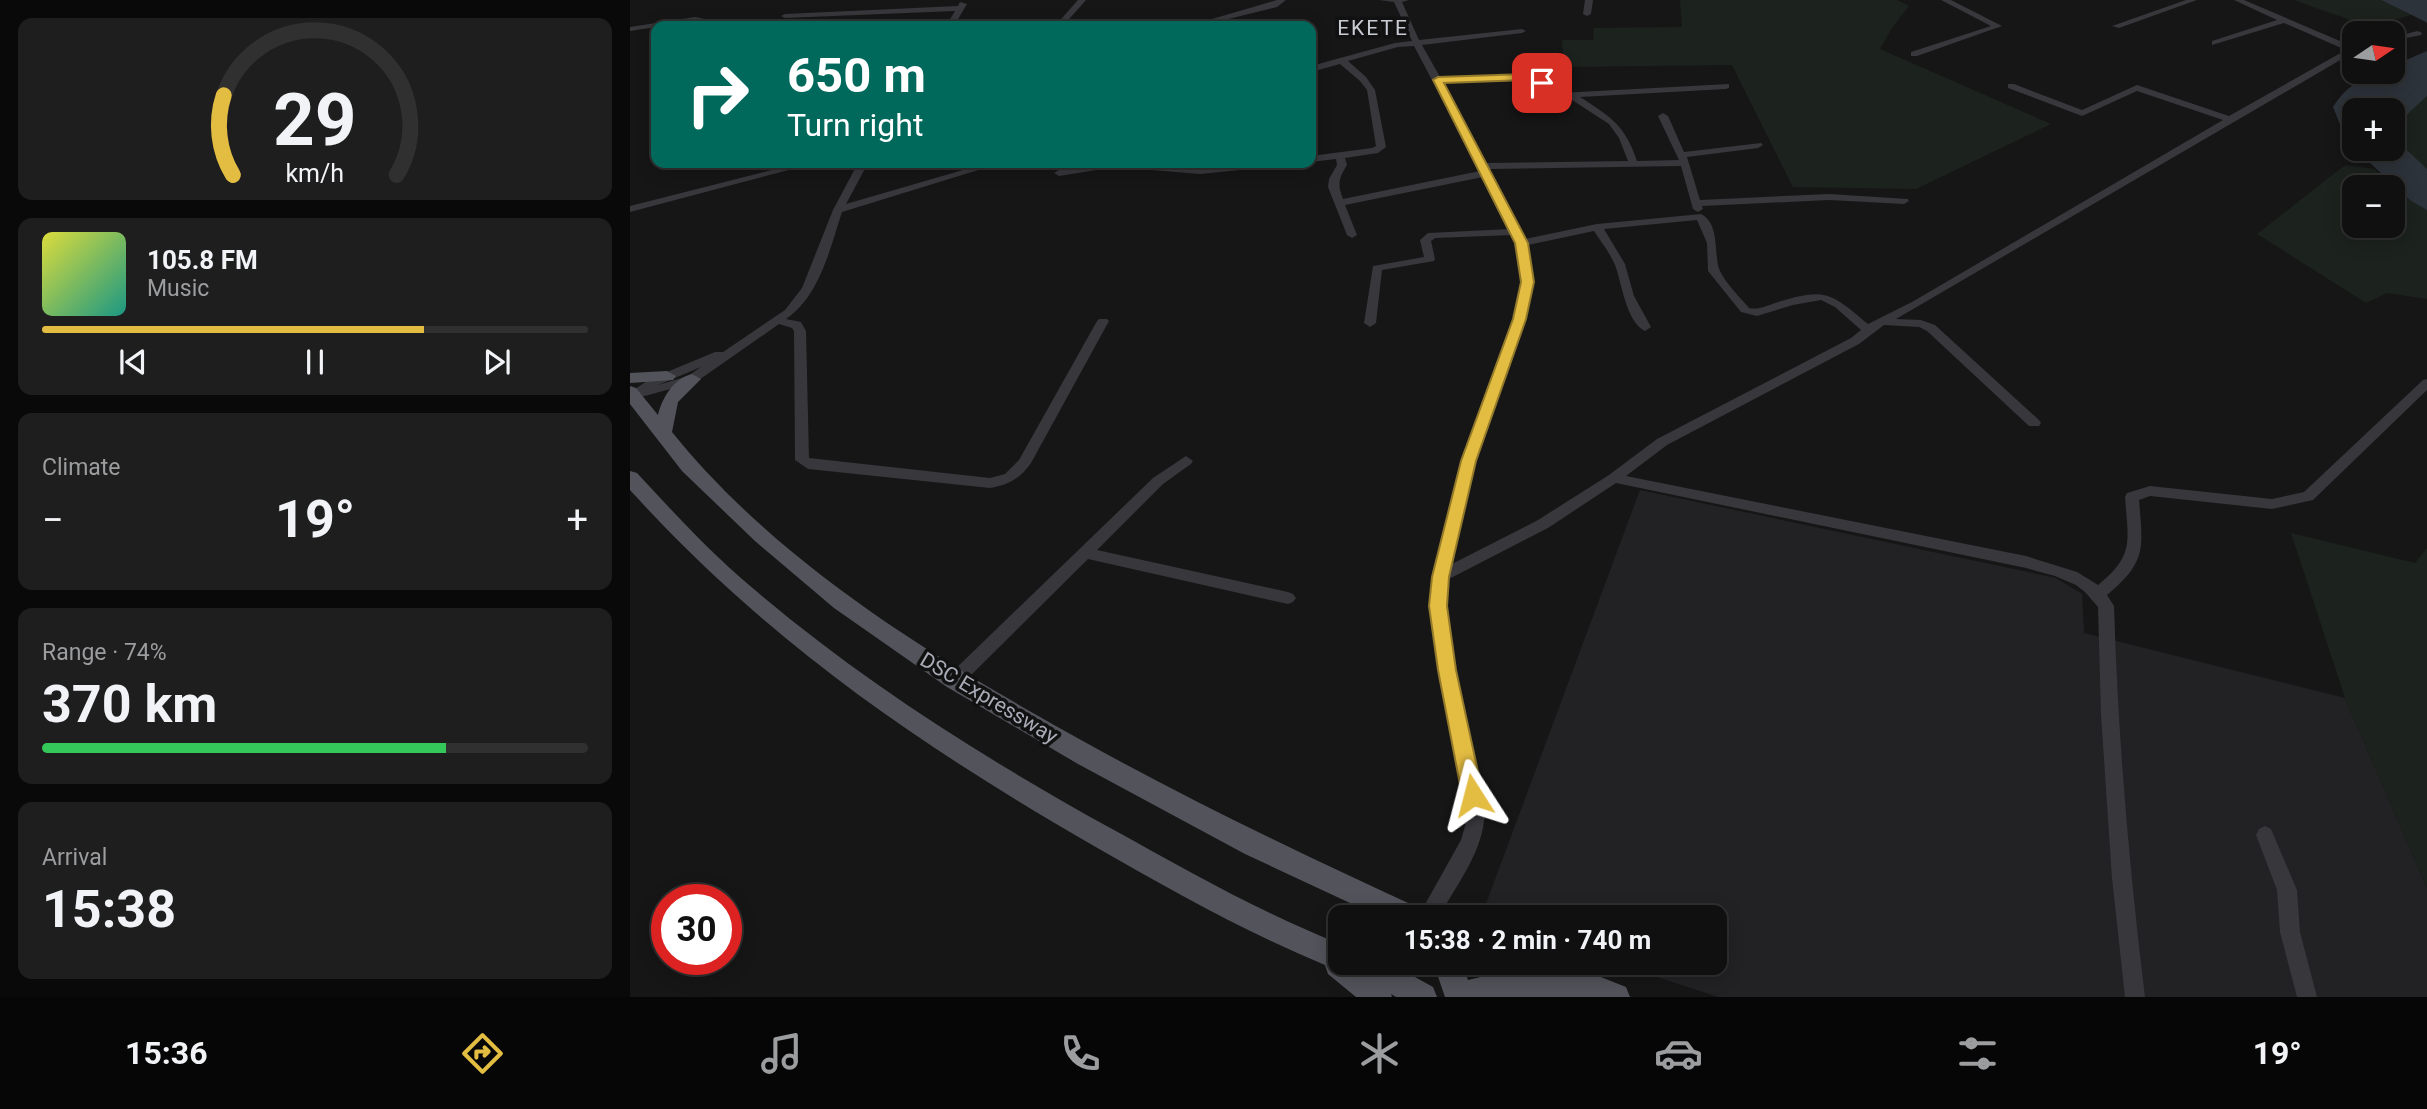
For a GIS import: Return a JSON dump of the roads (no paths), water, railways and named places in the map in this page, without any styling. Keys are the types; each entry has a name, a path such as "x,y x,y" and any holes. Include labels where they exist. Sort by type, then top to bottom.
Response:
{"main road":[{"path":"631,393 667,376"},
{"path":"663,432 670,400 692,379"},
{"name":"DSC Expressway","path":"631,393 689,466 762,536 841,602 955,680 1086,756 1254,845 1384,905"},
{"path":"630,478 697,551 771,618 827,661 948,744 1021,791 1117,845 1274,929 1328,954"},
{"path":"1353,975 1378,997"},
{"path":"1384,975 1423,997"},
{"path":"1452,975 1460,997 1512,983 1579,983"},
{"path":"1559,975 1616,997"}],"street":[{"path":"953,21 966,0"},
{"path":"1063,21 1082,0"},
{"path":"1212,21 1274,5 1282,0"},
{"path":"1382,0 1402,1 1416,42 1519,237 1527,282 1519,319 1469,461 1440,577 1438,606 1447,670 1469,772 1476,819 1471,843 1434,905"},
{"path":"1587,14 1589,0"},
{"path":"1914,54 1998,26 1945,0"},
{"path":"2116,26 2193,0"},
{"path":"2238,0 2342,44"},
{"path":"785,16 961,8"},
{"path":"2215,43 2284,20"},
{"path":"682,21 702,21"},
{"path":"630,29 651,26"},
{"path":"1316,68 1416,42 1522,31"},
{"path":"2405,36 2418,33"},
{"path":"1440,577 1543,524 1614,478 1662,442 1855,341 1882,321 1916,304 2342,55"},
{"path":"1316,158 1375,151 1381,147 1371,90 1363,79 1341,60"},
{"path":"1438,80 1528,77 1535,78 1556,96 1726,86"},
{"path":"2011,86 2082,113 2137,88 2230,120"},
{"path":"1572,96 1617,124 1623,131 1634,165"},
{"path":"1662,116 1683,159 1712,243 1714,271 1745,310 1757,313 1821,297 1839,305 1868,330"},
{"path":"1338,203 1485,169 1634,165 1758,145"},
{"path":"1340,155 1342,165 1334,179 1333,187 1352,235"},
{"path":"630,209 790,168"},
{"path":"631,393 692,379 779,321 807,289 838,210 860,168"},
{"path":"838,210 979,168"},
{"path":"1059,173 1090,168"},
{"path":"1164,168 1200,171 1222,168"},
{"path":"1697,203 1829,197 1904,201"},
{"path":"1370,323 1377,268 1430,259 1425,240 1432,235 1519,237 1701,217"},
{"path":"1597,227 1619,264 1628,296 1645,327"},
{"path":"779,321 797,325 800,331 799,452 802,460 808,464 990,483 1004,482 1015,475 1024,463 1103,321"},
{"path":"1882,321 1921,324 1931,328 2034,423"},
{"path":"667,376 739,347"},
{"path":"2099,593 2124,574 2135,555 2132,496 2150,491 2273,504 2308,496 2427,383"},
{"path":"955,680 1088,553 1158,481 1186,461"},
{"path":"1614,478 2026,562 2068,574 2087,583 2099,593 2106,606 2110,728 2121,878 2135,997"},
{"path":"1088,553 1288,598"},
{"path":"2265,835 2287,890 2290,932 2306,997"}],"district":[{"name":"EKETE","path":"1373,28"}]}
